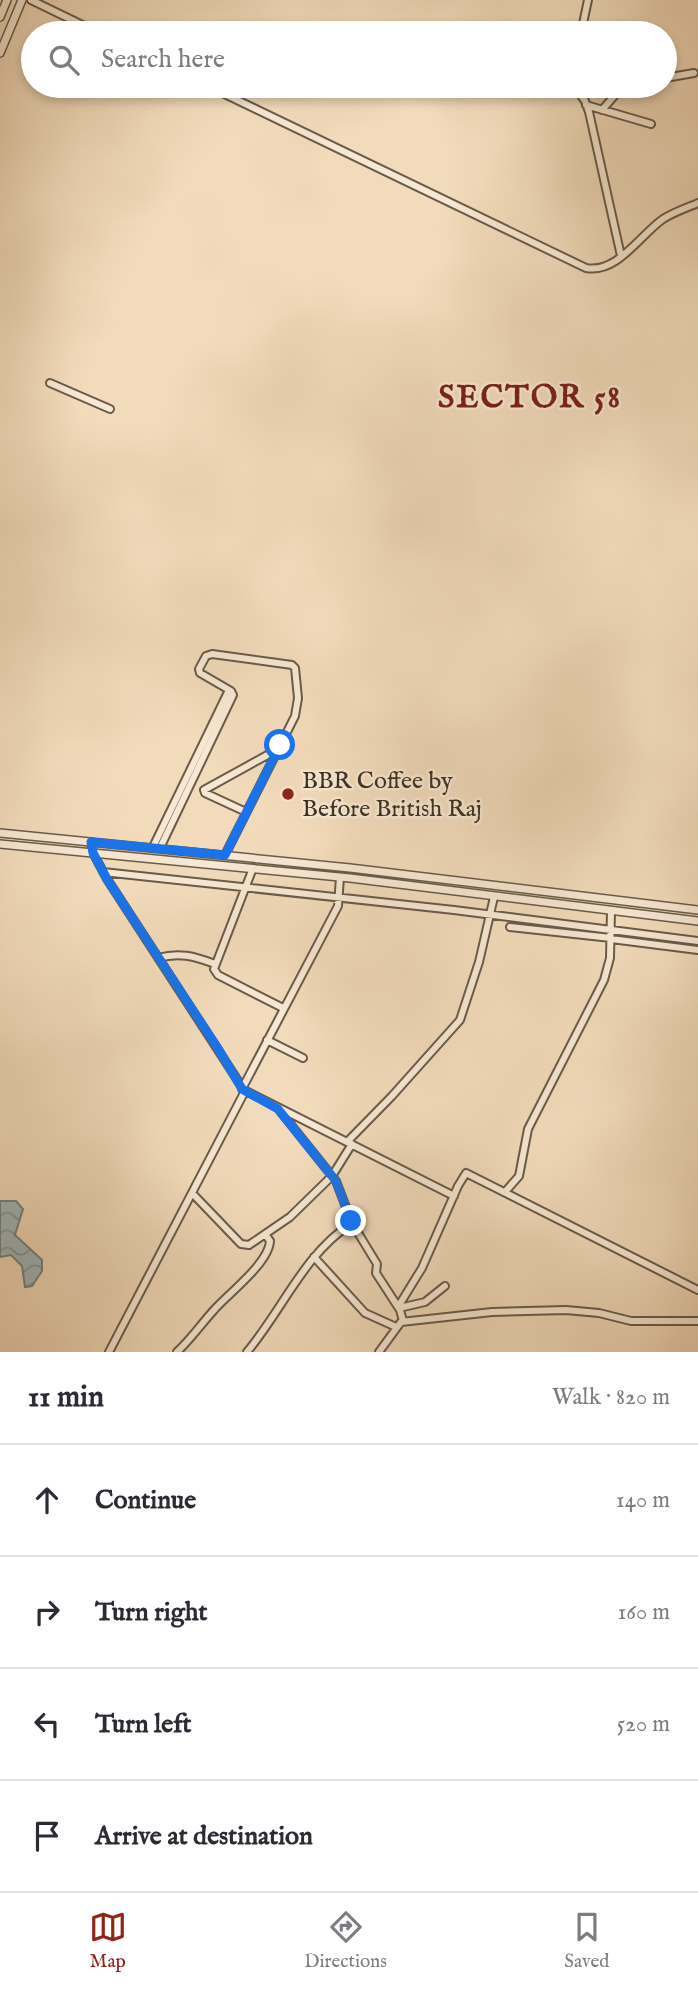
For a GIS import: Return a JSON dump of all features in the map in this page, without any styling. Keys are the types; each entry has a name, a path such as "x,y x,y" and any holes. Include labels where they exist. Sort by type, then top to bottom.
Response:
{"street":[{"path":"0,17 7,0"},
{"path":"1,48 22,0"},
{"path":"31,0 74,21"},
{"path":"584,21 588,0"},
{"path":"677,77 694,74"},
{"path":"233,98 586,268 601,268 621,256 661,221 698,203"},
{"path":"582,98 586,105 611,205 621,256"},
{"path":"603,110 613,98"},
{"path":"586,105 651,124"},
{"path":"51,383 110,409"},
{"path":"157,848 202,752 234,693 200,673 199,669 207,654 294,666 298,698 296,710 225,855"},
{"path":"246,812 205,793 205,788 271,753 280,745"},
{"path":"0,833 552,891 698,910"},
{"path":"91,842 92,851 103,873 244,1090 454,1196"},
{"path":"0,844 340,877 698,921"},
{"path":"253,868 214,969 218,975 284,1008"},
{"path":"103,873 491,915 698,950"},
{"path":"112,1350 267,1040 338,906 340,877"},
{"path":"192,1193 241,1244 249,1245 285,1222 332,1176 349,1143 460,1020 466,1008 494,897"},
{"path":"505,1192 519,1176 528,1129 604,980 611,935 611,911"},
{"path":"510,927 698,941"},
{"path":"158,958 185,954 215,964"},
{"path":"267,1040 303,1058"},
{"path":"278,1109 332,1176 352,1223 377,1264 377,1275 399,1308 403,1321"},
{"path":"399,1308 422,1268 466,1173 698,1290"},
{"path":"247,1352 314,1258 333,1237 352,1223"},
{"path":"177,1352 215,1308 243,1283 265,1254 270,1244 265,1234"},
{"path":"314,1258 365,1313 396,1328"},
{"path":"399,1308 425,1302 444,1286"},
{"path":"379,1352 403,1321 492,1312 566,1310 599,1313 631,1321 698,1321"}],"water":[{"path":"0,1201 16,1201 23,1209 15,1235 42,1260 42,1271 32,1286 25,1287 22,1266 11,1255 0,1257"}],"place":[{"name":"BBR Coffee by Before British Raj","path":"288,794"}],"district":[{"name":"SECTOR 58","path":"530,396"}],"route":[{"path":"280,745 225,855 91,842 92,851 104,875 242,1089 278,1109 336,1181 351,1221"}]}
